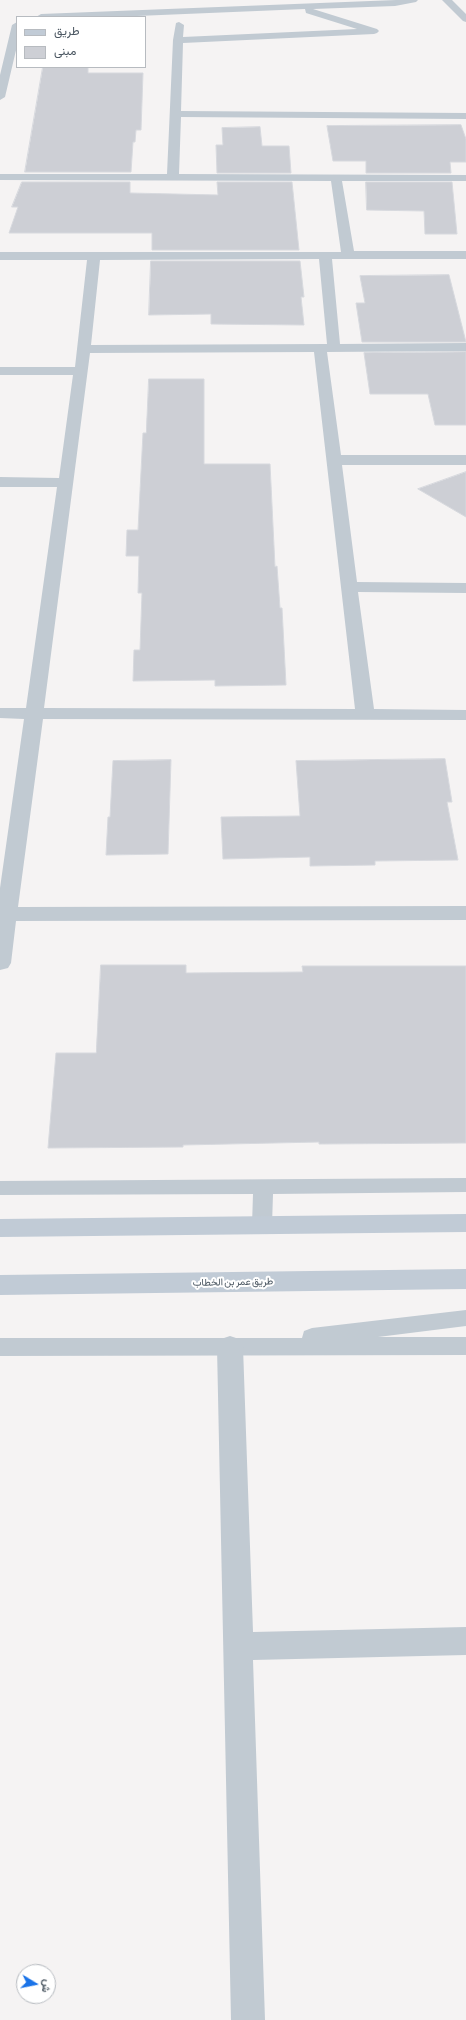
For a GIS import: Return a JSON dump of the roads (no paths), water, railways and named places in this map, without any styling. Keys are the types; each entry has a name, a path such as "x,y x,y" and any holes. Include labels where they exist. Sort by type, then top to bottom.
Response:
{"main road":[{"path":"0,1228 466,1223"},
{"name":"طريق عمر بن الخطاب","path":"0,1284 466,1279"}],"street":[{"path":"61,16 179,10 395,3 413,0"},
{"path":"447,0 466,19"},
{"path":"178,40 374,31 291,6"},
{"path":"173,178 179,10"},
{"path":"0,97 15,21"},
{"path":"175,114 466,116"},
{"path":"0,177 466,178"},
{"path":"336,178 348,255"},
{"path":"325,255 327,348 334,460 365,714"},
{"path":"0,256 466,255"},
{"path":"0,963 84,349 94,256"},
{"path":"84,349 466,347"},
{"path":"0,371 81,371"},
{"path":"334,460 466,460"},
{"path":"0,482 65,482"},
{"path":"350,587 466,588"},
{"path":"0,713 466,715"},
{"path":"6,914 466,913"},
{"path":"230,1347 248,2020"},
{"path":"238,1646 466,1641"}],"lane":[{"path":"0,1188 466,1185"},
{"path":"262,1225 263,1186"},
{"path":"230,1347 466,1318"},
{"path":"0,1347 466,1346"}]}
